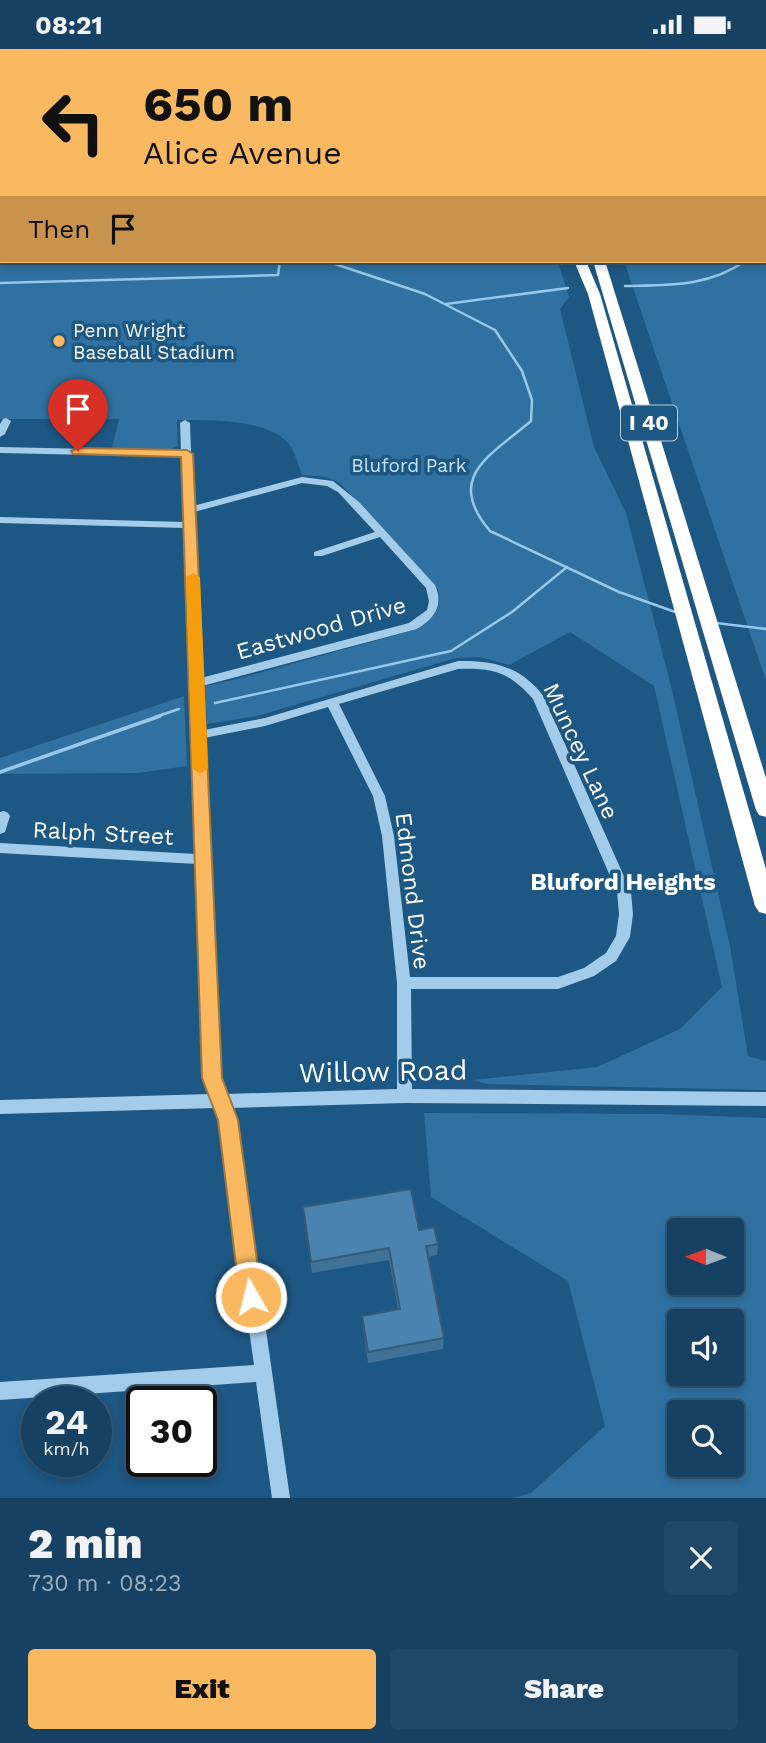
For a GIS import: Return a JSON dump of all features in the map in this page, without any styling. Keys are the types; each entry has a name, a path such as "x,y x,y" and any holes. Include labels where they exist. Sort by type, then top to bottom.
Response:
{"highway":[{"name":"I 40","path":"581,263 594,294 766,906"},
{"name":"I 40","path":"600,263 766,810"}],"street":[{"path":"0,434 6,421"},
{"path":"186,423 212,1078 228,1120 261,1373 281,1498"},
{"path":"0,450 187,454"},
{"name":"Eastwood Drive","path":"190,510 302,480 317,480 341,490 431,587 435,598 434,609 428,618 401,629 197,683"},
{"path":"0,520 190,525"},
{"path":"318,554 382,533"},
{"name":"Muncey Lane","path":"199,735 265,722 458,664 483,663 504,668 522,678 538,697 624,892 626,914 623,937 611,957 589,972 558,983 404,983"},
{"name":"Edmond Drive","path":"331,703 379,796 388,836 404,983 405,1096"},
{"name":"Ralph Street","path":"0,848 204,859"},
{"name":"Willow Road","path":"0,1107 405,1096 766,1099"},
{"path":"0,1391 261,1373"}],"green space":[{"name":"Bluford Park","path":"0,263 558,263 569,297 560,309 594,447 626,513 671,686 730,946 748,1056 766,1061 766,1090 486,1084 473,1080 597,1067 680,1029 722,987 654,686 570,632 509,665 479,657 456,658 257,716 207,724 205,686 418,629 436,612 439,602 438,589 340,483 326,477 302,475 289,444 267,429 236,422 177,420 178,446 171,449 112,448 119,419 0,419"},
{"path":"625,263 766,263 766,681"},
{"path":"184,696 187,766 138,773 0,774 0,758"},
{"path":"424,1113 663,1114 766,1118 766,1498 513,1498 531,1493 605,1426 568,1281 431,1197"}],"building":[{"path":"411,1189 419,1230 434,1227 438,1244 426,1246 444,1338 368,1352 362,1316 400,1309 389,1248 311,1262 303,1207"}],"waterway":[{"path":"0,283 278,275 280,263"},
{"path":"332,263 425,294 495,330 522,371 532,400 531,421 501,445 478,469 472,482 471,496 477,512 490,531 567,567"},
{"path":"625,286 687,283 717,276 742,263"},
{"path":"446,304 568,288"},
{"path":"215,703 451,651 512,612 567,567"},
{"path":"567,567 619,592 678,613"},
{"path":"716,623 766,629"},
{"path":"155,717 179,709"},
{"path":"0,772 160,716"}],"slow traffic":[{"path":"193,577 200,768"}],"place":[{"name":"Penn Wright Baseball Stadium","path":"59,341"}],"district":[{"name":"Bluford Heights","path":"623,882"}],"route":[{"path":"78,451 187,454 212,1078 228,1120 251,1297"}]}
